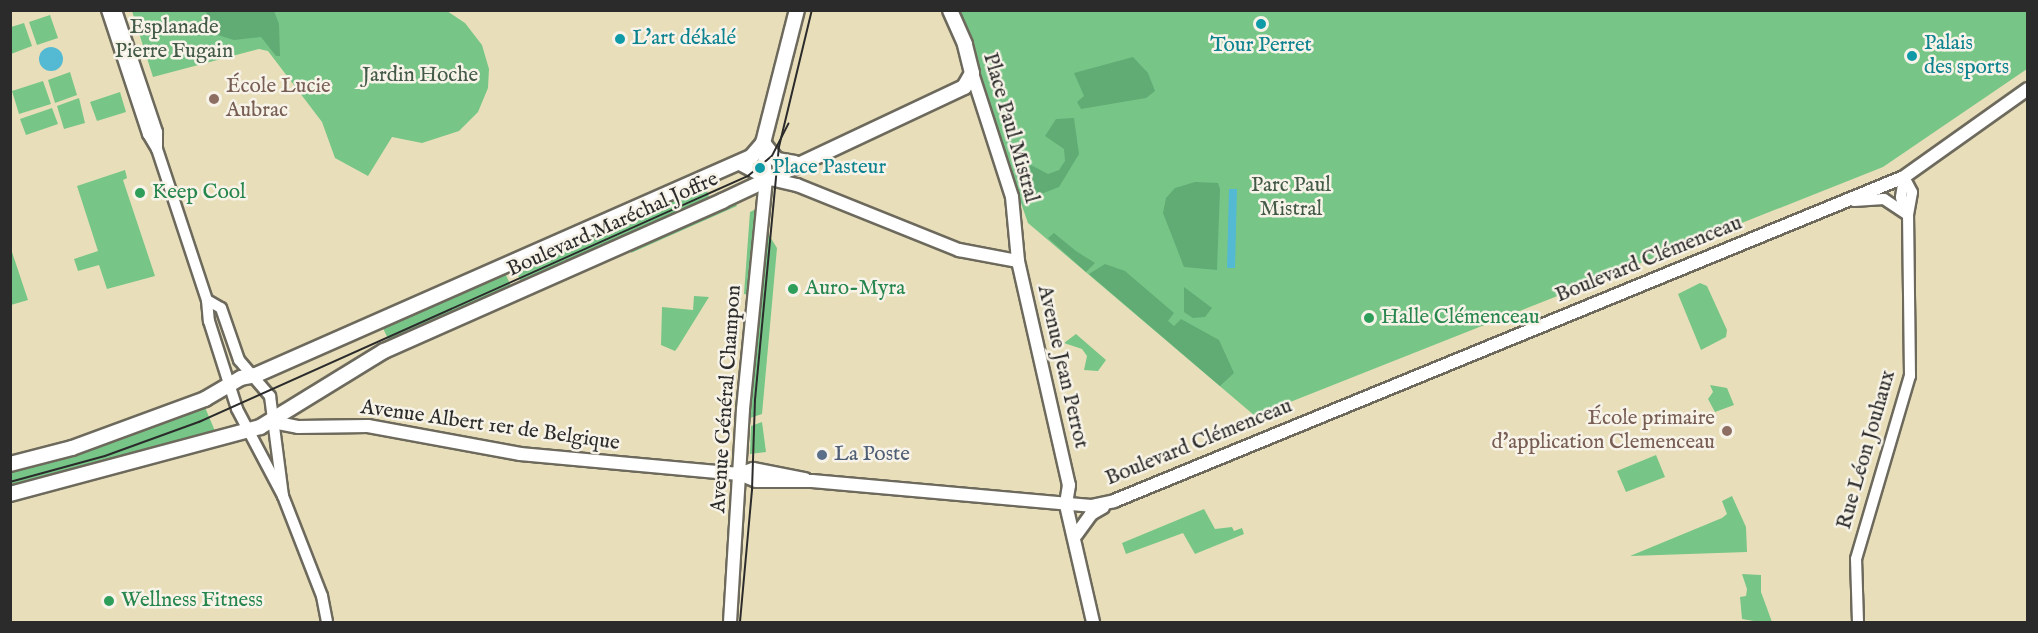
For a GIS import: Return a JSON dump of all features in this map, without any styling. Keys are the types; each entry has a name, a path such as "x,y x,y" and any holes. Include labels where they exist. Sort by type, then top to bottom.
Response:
{"main road":[{"path":"766,178 763,143 797,10"},
{"name":"Place Paul Mistral","path":"950,10 965,44 972,73 1012,197 1018,261"},
{"name":"Boulevard Maréchal Joffre","path":"273,422 292,405 384,351 964,87 972,73"},
{"name":"Boulevard Clémenceau","path":"1066,505 1081,507 1114,501 1904,177 2028,89"},
{"path":"763,143 777,160 795,163 793,177 797,185"},
{"path":"738,163 751,157 763,143"},
{"path":"738,163 766,178 797,185 959,250 1018,261"},
{"name":"Boulevard Maréchal Joffre","path":"10,464 149,422 230,386 241,378 256,375 738,163"},
{"name":"Avenue Général Champon","path":"730,622 739,474 766,178"},
{"name":"Avenue Jean Perrot","path":"1018,261 1069,485 1066,505 1076,535 1093,622"},
{"path":"10,494 132,465 273,422"},
{"name":"Avenue Albert 1er de Belgique","path":"273,422 298,427 368,426 520,454 739,474 752,480 781,483 812,481 1045,500 1066,505"},
{"path":"1076,535 1091,514 1114,501"}],"street":[{"path":"107,10 148,134 157,149 207,300 209,321 230,386 267,471 283,496 322,596 327,622"},
{"path":"116,10 157,132 157,149"},
{"name":"Rue Léon Jouhaux","path":"1858,622 1856,559 1910,376 1908,215 1902,206 1904,177"},
{"path":"1844,202 1884,199 1908,215"},
{"path":"207,300 220,308 239,360 256,375 270,396 283,496"}],"green space":[{"name":"Jardin Hoche","path":"132,11 447,11 465,23 482,45 489,69 488,88 478,112 459,131 422,143 392,137 368,176 335,158 322,122 268,51 259,49 153,77"},
{"path":"207,11 274,11 279,24 280,56 276,56 261,37 234,40 211,33 205,18"},
{"name":"Parc Paul Mistral","path":"953,11 2027,11 2027,69 1883,167 1255,416 1028,223"},
{"path":"50,15 58,38 37,45 29,22"},
{"path":"24,23 32,46 11,54 11,27"},
{"path":"1133,57 1148,73 1155,91 1146,98 1081,109 1077,102 1084,96 1074,73"},
{"path":"70,72 77,95 55,103 48,80"},
{"path":"43,81 51,104 19,114 12,91"},
{"path":"120,92 126,112 97,121 90,102"},
{"path":"79,98 85,123 64,129 57,106"},
{"path":"52,108 58,124 26,135 20,119"},
{"path":"1074,118 1079,154 1059,187 1031,198 1020,178 1029,164 1048,174 1059,170 1065,161 1064,149 1045,136 1056,119"},
{"path":"125,170 127,178 123,180 155,276 107,289 99,265 78,271 74,259 98,251 77,186"},
{"path":"1195,182 1218,183 1220,189 1217,270 1184,267 1163,213 1166,198 1175,188"},
{"path":"705,184 709,197 521,282 514,267"},
{"path":"734,201 737,206 631,253 632,247"},
{"path":"758,208 751,295 744,294 750,212"},
{"path":"767,232 777,248 762,414 750,418"},
{"path":"1054,233 1095,263 1086,272 1048,238"},
{"path":"11,249 28,300 10,305"},
{"path":"1105,264 1125,271 1174,313 1168,321 1174,326 1181,319 1219,340 1234,373 1220,386 1089,274"},
{"path":"504,271 511,286 389,341 382,326"},
{"path":"1700,283 1707,286 1727,330 1726,337 1701,350 1678,294"},
{"path":"1184,287 1212,308 1205,317 1193,318 1184,312"},
{"path":"694,296 709,297 678,347 675,351 661,345 662,307 693,310"},
{"path":"1076,334 1106,360 1098,371 1084,370 1087,356 1082,349 1064,343"},
{"path":"1710,385 1727,388 1734,405 1715,412 1708,399 1713,392"},
{"path":"204,405 215,431 11,488 11,469 115,439"},
{"path":"762,422 766,452 750,454 751,426"},
{"path":"1656,455 1665,477 1626,492 1617,471"},
{"path":"1732,496 1746,527 1747,552 1630,556 1722,518 1727,514 1722,501"},
{"path":"1204,509 1215,529 1232,527 1234,531 1242,528 1244,534 1195,554 1183,533 1126,554 1122,543"},
{"path":"1742,574 1761,575 1761,592 1772,622 1742,619 1740,597 1746,596 1747,589"}],"water":[{"path":"51,47 59,51 63,59 59,67 51,71 43,67 39,59 43,51"},
{"path":"1229,189 1237,189 1235,268 1227,268"}],"tram line":[{"path":"740,622 752,490 755,400 779,147 812,10"},
{"path":"10,482 105,456 199,422 748,176 772,156 788,124"}],"place":[{"name":"Tour Perret","path":"1261,24"},
{"name":"L'art dékalé","path":"620,39"},
{"name":"Palais des sports","path":"1912,56"},
{"name":"École Lucie Aubrac","path":"214,99"},
{"name":"Place Pasteur","path":"760,168"},
{"name":"Keep Cool","path":"140,193"},
{"name":"Auro-Myra","path":"793,289"},
{"name":"Halle Clémenceau","path":"1369,318"},
{"name":"École primaire d'application Clemenceau","path":"1727,431"},
{"name":"La Poste","path":"822,455"},
{"name":"Wellness Fitness","path":"109,601"}],"park label":[{"name":"Esplanade Pierre Fugain","path":"174,40"}]}
